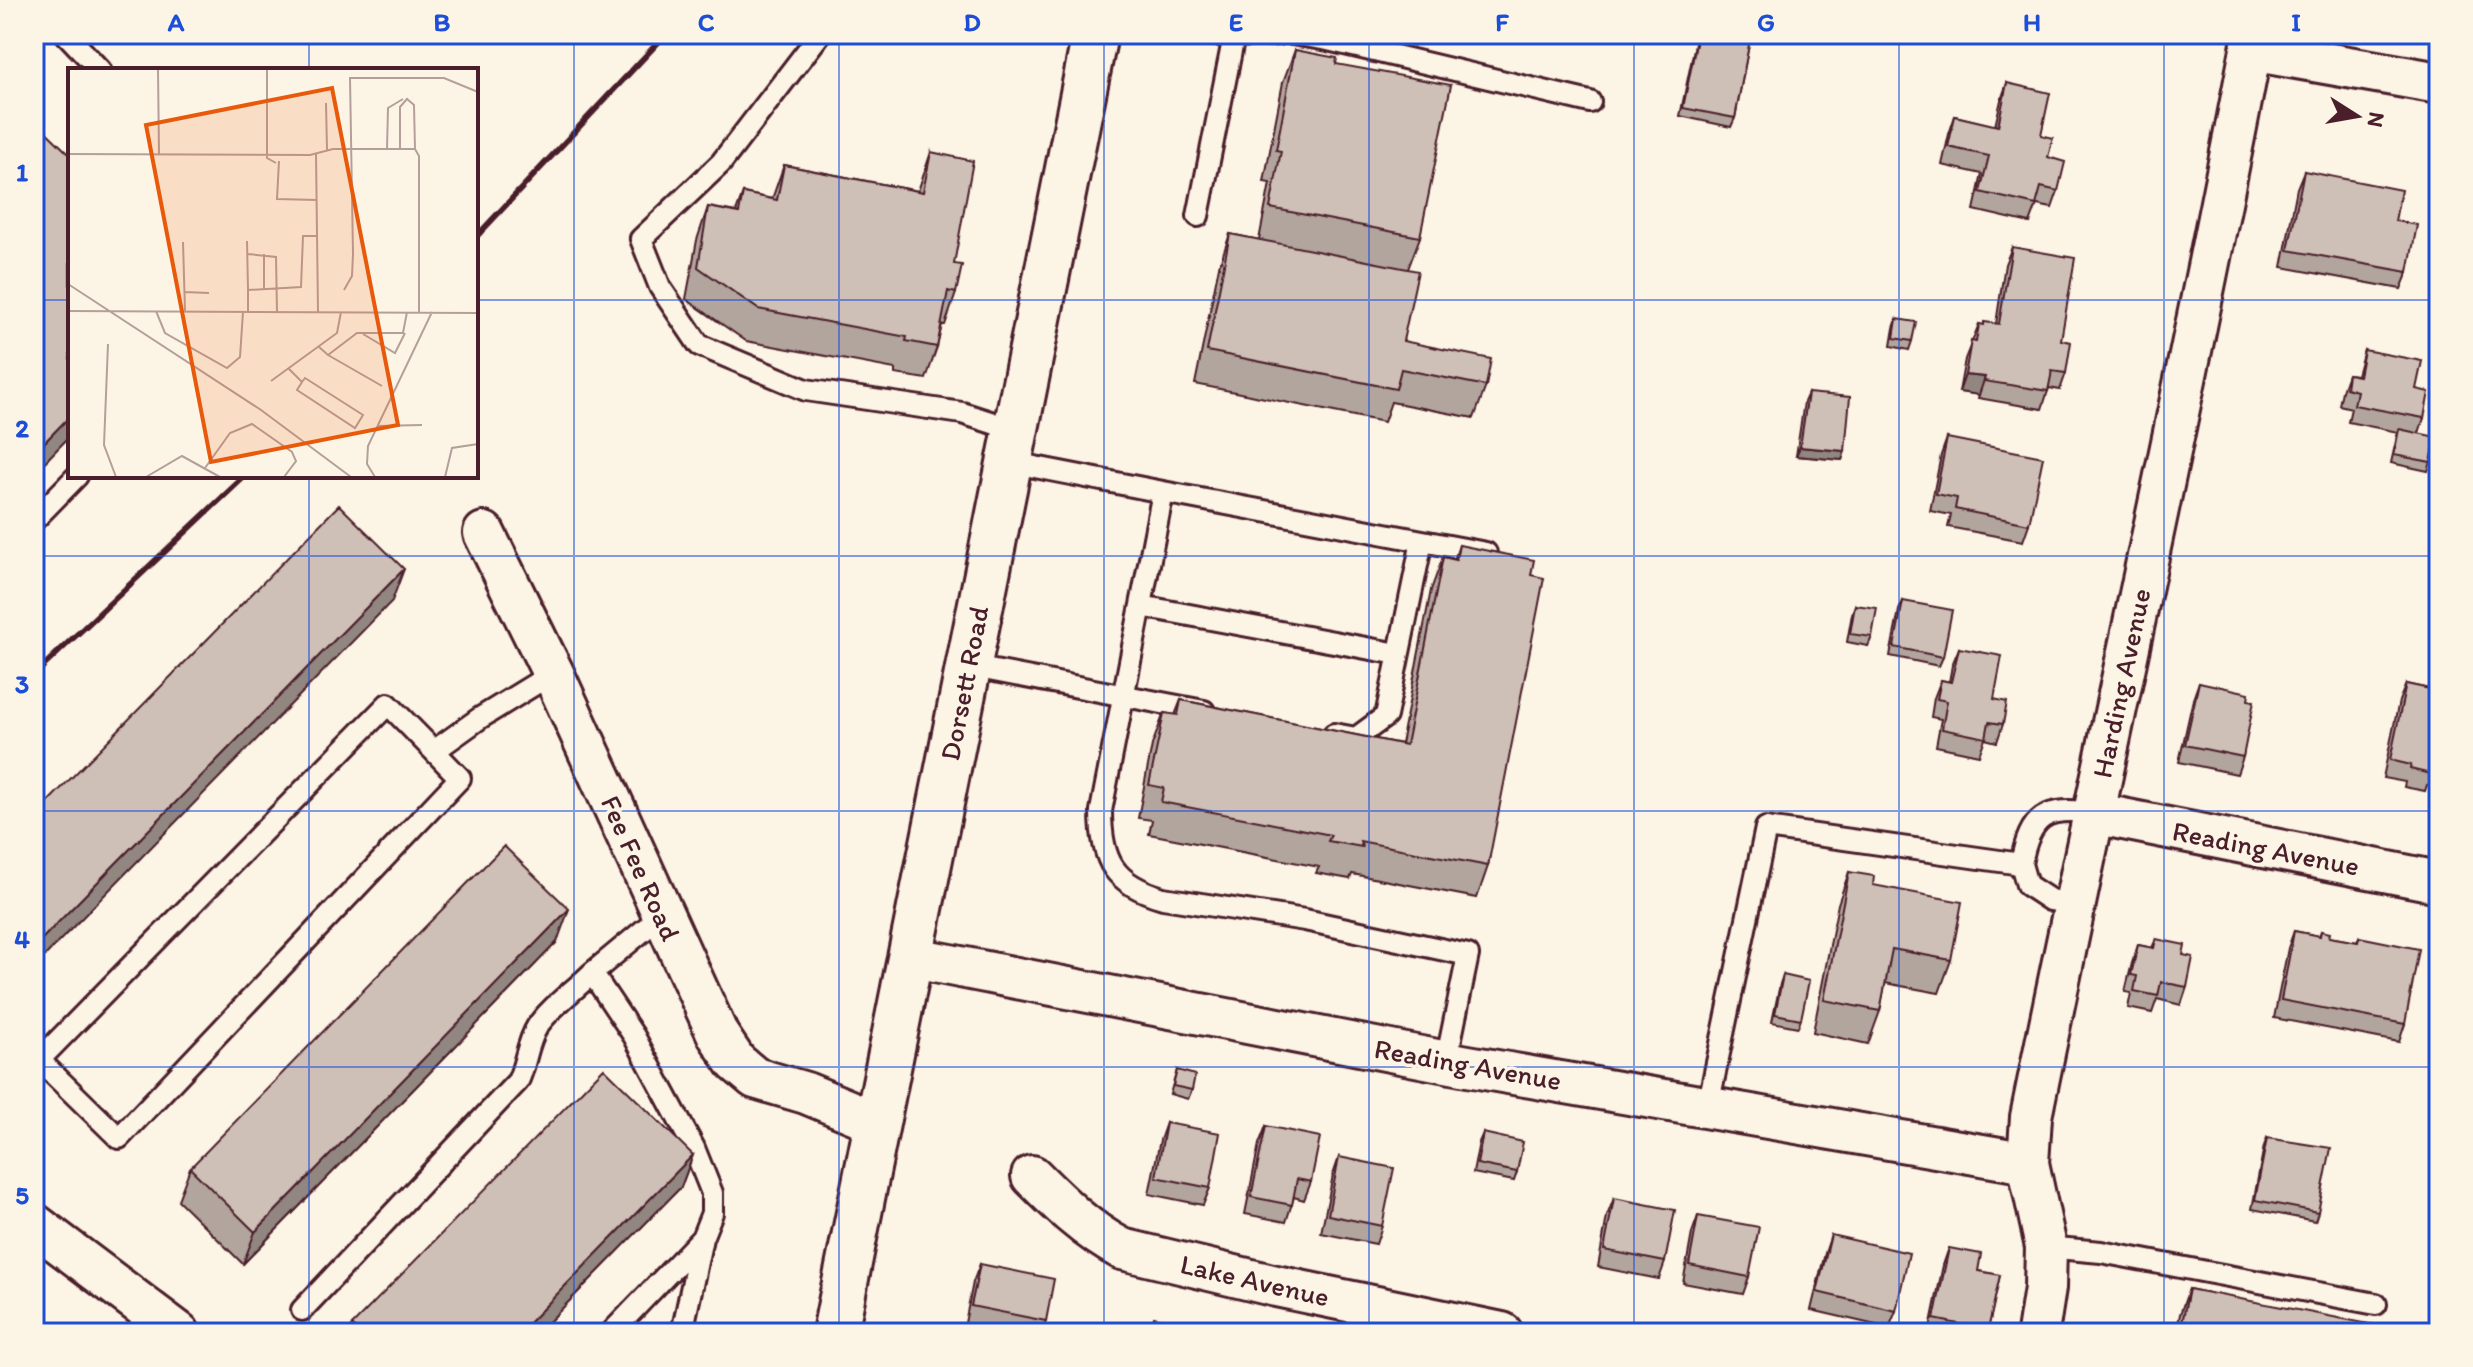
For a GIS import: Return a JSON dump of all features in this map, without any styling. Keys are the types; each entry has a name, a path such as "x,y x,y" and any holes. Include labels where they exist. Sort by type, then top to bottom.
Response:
{"main road":[{"name":"Dorsett Road","path":"835,1333 1095,34"}],"street":[{"path":"2252,42 2439,83"},
{"name":"Harding Avenue","path":"2038,1333 2045,1288 2046,1247 2028,1163 2031,1117 2189,368 2252,42"},
{"name":"Fee Fee Road","path":"484,533 553,673 718,1035 736,1062 755,1078 806,1093 876,1122"},
{"name":"Reading Avenue","path":"2093,813 2439,882"},
{"name":"Reading Avenue","path":"909,957 1446,1062 2028,1163"},
{"name":"Lake Avenue","path":"1032,1176 1078,1222 1122,1249 1276,1286 1502,1333"},
{"path":"34,1224 179,1333"}],"lane":[{"path":"66,34 98,68"},
{"path":"820,34 721,163 641,239 660,287 699,345 806,390 962,413 1012,446 1163,492 1512,558"},
{"path":"1211,34 1279,34"},
{"path":"1292,34 1590,102"},
{"path":"1198,216 1234,36"},
{"path":"34,520 75,478"},
{"path":"1163,492 1101,811 1102,844 1115,872 1140,892 1163,898 1305,920 1468,955 1446,1062"},
{"path":"1309,730 1356,738 1386,716 1422,541"},
{"path":"1141,606 1398,654"},
{"path":"968,666 1216,713"},
{"path":"434,751 553,673"},
{"path":"388,704 434,751 460,778 119,1138 39,1060 388,704"},
{"path":"2074,904 2050,900 2027,885 2021,864 2033,827 2048,813 2069,810 2093,813"},
{"path":"1708,1106 1766,828 2021,864"},
{"path":"302,1310 518,1081 527,1063 529,1043 538,1024 592,973 662,915"},
{"path":"592,973 634,1036 705,1173 713,1203 702,1238 682,1333"},
{"path":"611,1333 702,1238"},
{"path":"2046,1247 2101,1252 2376,1304"}],"building":[{"path":"1698,34 1751,34 1735,118 1683,108"},
{"path":"1295,50 1337,58 1336,64 1451,85 1420,237 1270,208 1281,151 1276,150"},
{"path":"2007,83 2050,93 2041,135 2053,138 2048,157 2065,162 2058,191 2041,187 2036,205 1980,192 1989,156 1948,147 1955,116 1998,126"},
{"path":"34,120 68,153 68,418 34,453"},
{"path":"931,152 973,161 954,264 962,265 956,293 948,291 937,347 906,341 907,337 758,309 698,267 708,207 739,213 743,193 777,200 784,165 923,192"},
{"path":"2304,171 2401,190 2395,221 2417,225 2408,272 2288,250"},
{"path":"1230,234 1418,271 1403,341 1491,359 1486,386 1401,369 1396,389 1207,351"},
{"path":"2012,247 2075,258 2061,340 2071,342 2066,373 2052,371 2048,391 1965,375 1971,341 1976,342 1979,324 1999,324"},
{"path":"1897,319 1916,322 1912,341 1894,338"},
{"path":"2364,350 2422,361 2416,389 2429,392 2424,418 2354,405 2357,391 2346,388 2348,374 2359,376"},
{"path":"1808,393 1850,397 1845,451 1800,447"},
{"path":"2399,429 2436,437 2431,462 2394,455"},
{"path":"1947,438 2043,457 2029,524 1955,509 1957,498 1936,494"},
{"path":"339,505 404,569 34,947 34,816"},
{"path":"1459,545 1534,560 1531,575 1544,578 1488,866 1360,841 1362,847 1328,841 1331,835 1161,802 1164,788 1149,785 1164,713 1178,715 1181,700 1406,745 1443,557 1456,560"},
{"path":"1903,601 1952,610 1943,657 1894,647"},
{"path":"1855,605 1877,608 1872,637 1850,634"},
{"path":"1959,648 2002,656 1994,699 2007,702 2003,724 1989,722 1986,738 1942,729 1947,701 1937,699 1941,680 1951,682"},
{"path":"2199,682 2249,693 2248,700 2254,701 2243,757 2185,745"},
{"path":"2406,684 2439,691 2439,769 2433,768 2431,774 2390,760"},
{"path":"504,846 569,909 255,1232 190,1168"},
{"path":"1849,872 1874,876 1873,885 1962,902 1951,960 1892,949 1880,1011 1824,1000"},
{"path":"2294,931 2320,936 2321,931 2330,933 2329,937 2358,942 2359,937 2419,949 2405,1024 2281,1000"},
{"path":"2156,939 2185,945 2183,955 2193,957 2187,987 2161,982 2158,996 2134,991 2137,976 2131,975 2138,945 2154,948"},
{"path":"1783,975 1809,981 1801,1019 1775,1014"},
{"path":"604,1068 693,1155 519,1333 360,1333 352,1325"},
{"path":"1177,1070 1195,1075 1192,1090 1173,1086"},
{"path":"1166,1123 1220,1133 1210,1188 1156,1177"},
{"path":"1266,1126 1320,1137 1311,1182 1297,1179 1292,1205 1251,1197"},
{"path":"1483,1133 1523,1142 1517,1172 1477,1164"},
{"path":"2267,1138 2331,1148 2318,1212 2255,1200"},
{"path":"1339,1157 1394,1168 1382,1226 1328,1215"},
{"path":"1614,1198 1675,1210 1665,1262 1604,1250"},
{"path":"1698,1216 1759,1227 1749,1277 1689,1265"},
{"path":"1831,1235 1909,1253 1896,1311 1817,1292"},
{"path":"1949,1248 1981,1254 1978,1271 2000,1275 1988,1330 1934,1319"},
{"path":"980,1264 1054,1279 1046,1321 971,1306"},
{"path":"2189,1289 2400,1330 2399,1333 2180,1333"},
{"path":"1154,1317 1195,1327 1194,1333 1150,1333"}],"railway":[{"path":"478,235 666,34"},
{"path":"34,675 243,478"}]}
